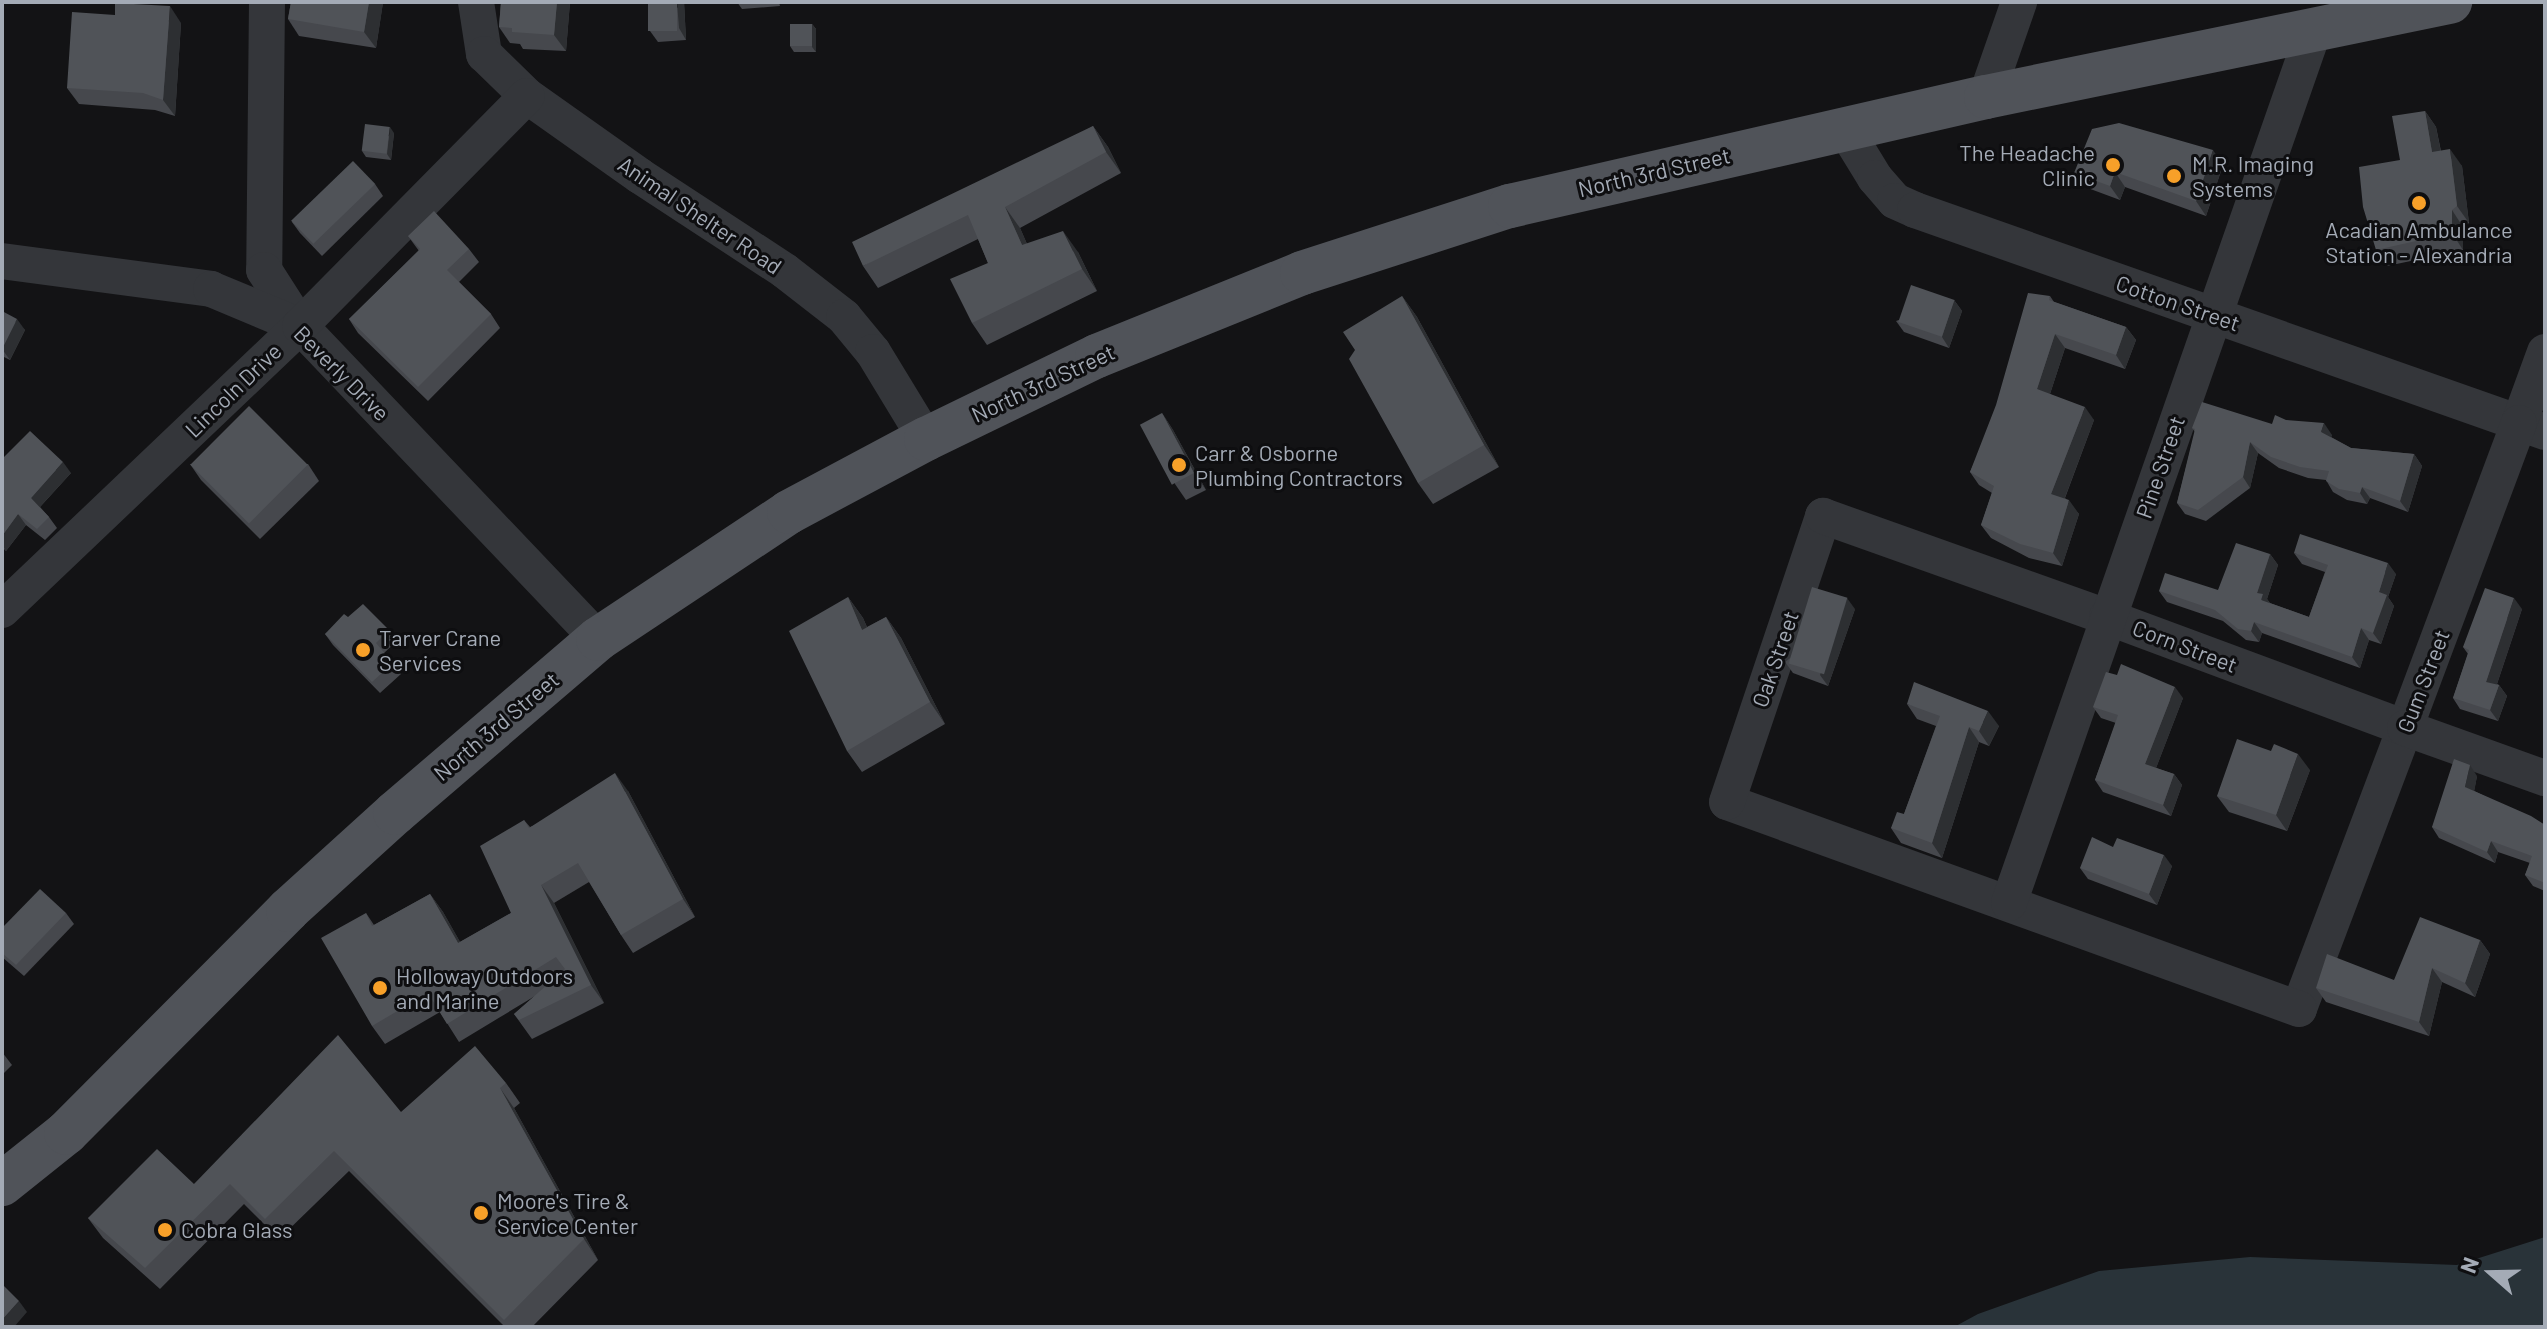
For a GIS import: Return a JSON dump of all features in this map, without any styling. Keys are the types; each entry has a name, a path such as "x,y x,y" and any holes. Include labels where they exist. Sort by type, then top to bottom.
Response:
{"main road":[{"name":"North 3rd Street","path":"2,1184 66,1133 298,900 598,639 789,512 926,439 1097,356 1302,273 1510,206 1986,97 2313,33 2450,2"}],"street":[{"path":"267,2 264,270 300,326"},
{"name":"Animal Shelter Road","path":"476,2 484,54 527,96 640,176 785,271 844,317 873,352 926,439"},
{"path":"1986,97 2019,2"},
{"name":"Pine Street","path":"2009,903 2313,33"},
{"name":"Lincoln Drive","path":"2,610 300,326 527,96"},
{"name":"Cotton Street","path":"1845,129 1875,178 1895,201 2532,427"},
{"name":"Beverly Drive","path":"2,261 211,289 300,326 598,639"},
{"name":"Gum Street","path":"2009,903 2299,1009 2405,728 2532,427 2545,352"},
{"name":"Corn Street","path":"1823,516 2545,778"},
{"name":"Oak Street","path":"1823,516 1727,802 2009,903"}],"shaded area":[{"path":"2545,1237 2545,1327 1954,1327 1978,1314 2099,1271 2250,1257 2457,1265"}],"building":[{"path":"291,2 369,2 364,32 288,19"},
{"path":"501,2 557,2 554,35 512,32 512,28 499,27"},
{"path":"648,2 677,2 677,31 648,31"},
{"path":"115,3 170,6 163,100 143,93 67,88 72,12 115,15"},
{"path":"790,24 812,24 812,46 790,46"},
{"name":"Acadian Ambulance Station - Alexandria","path":"2425,111 2432,152 2450,149 2457,206 2452,210 2452,233 2376,250 2363,207 2359,167 2400,160 2392,116"},
{"path":"2119,123 2213,150 2196,201 2115,172 2110,186 2074,173 2092,129"},
{"path":"365,124 390,127 387,154 362,151"},
{"path":"1093,126 1106,152 1005,207 1022,245 1063,231 1082,269 972,323 950,279 988,263 968,215 863,266 852,242"},
{"path":"353,161 375,184 313,244 291,221"},
{"path":"434,211 469,249 447,270 491,314 418,387 349,319 420,249 408,236"},
{"path":"1911,285 1954,300 1942,337 1898,322"},
{"path":"2028,293 2050,296 2049,300 2126,327 2116,355 2055,334 2037,389 2085,407 2051,494 2069,500 2053,553 2020,544 1981,525 1994,486 1970,472 1996,405"},
{"path":"1402,296 1484,445 1418,483 1349,359 1355,350 1343,332"},
{"path":"2,311 17,319 2,349"},
{"path":"2202,402 2272,424 2275,415 2286,420 2324,423 2321,432 2351,448 2414,454 2400,501 2362,487 2360,493 2339,489 2326,481 2329,471 2300,467 2271,457 2250,442 2243,477 2198,510 2177,503 2195,429 2192,428"},
{"path":"249,406 308,465 249,523 190,465"},
{"path":"1162,413 1194,473 1172,485 1140,425"},
{"path":"30,431 63,462 31,498 49,517 37,529 18,514 2,536 2,459"},
{"path":"2300,534 2388,563 2379,592 2387,595 2373,633 2361,628 2352,657 2254,622 2251,631 2238,629 2215,610 2159,591 2165,573 2218,590 2236,543 2270,554 2257,593 2263,594 2261,600 2309,617 2328,565 2294,553"},
{"path":"1812,587 1847,598 1824,674 1789,664"},
{"path":"2485,588 2514,598 2486,682 2499,685 2490,710 2453,698 2469,650 2463,647"},
{"path":"848,597 862,630 886,617 930,702 847,751 789,631"},
{"name":"Tarver Crane Services","path":"363,604 389,630 376,643 393,663 372,682 325,634 344,614 348,617"},
{"path":"2121,664 2175,687 2145,764 2174,774 2163,805 2095,780 2118,715 2093,707 2106,672 2117,675"},
{"path":"1914,682 1988,711 1979,731 1969,727 1932,843 1891,828 1897,812 1904,814 1940,716 1907,704"},
{"path":"2237,739 2271,751 2274,744 2298,754 2276,815 2217,796"},
{"path":"2454,759 2470,765 2465,787 2545,825 2545,883 2525,875 2532,856 2491,841 2487,852 2432,827"},
{"path":"615,773 683,899 621,935 578,863 541,885 591,985 519,1020 514,1014 565,969 556,957 447,1024 428,993 372,1026 321,938 366,913 372,926 430,894 458,943 511,913 480,846 524,820 529,828"},
{"path":"2092,837 2113,847 2117,838 2164,855 2149,894 2080,868"},
{"path":"40,889 66,913 16,965 2,953 2,928"},
{"path":"2420,917 2480,940 2465,983 2432,968 2419,1022 2316,988 2327,954 2394,980"},
{"name":"Moore's Tire & Service Center","path":"338,1035 401,1112 475,1046 506,1083 500,1088 584,1239 504,1320 334,1151 265,1219 230,1184 145,1268 88,1218 157,1149 194,1184"},
{"path":"4,1286 19,1301 2,1320 2,1288"}],"place":[{"name":"The Headache Clinic","path":"2113,165"},
{"name":"M.R. Imaging Systems","path":"2174,176"},
{"name":"Acadian Ambulance Station - Alexandria","path":"2419,203"},
{"name":"Carr & Osborne Plumbing Contractors","path":"1179,465"},
{"name":"Tarver Crane Services","path":"363,650"},
{"name":"Holloway Outdoors and Marine","path":"380,988"},
{"name":"Moore's Tire & Service Center","path":"481,1213"},
{"name":"Cobra Glass","path":"165,1230"}]}
